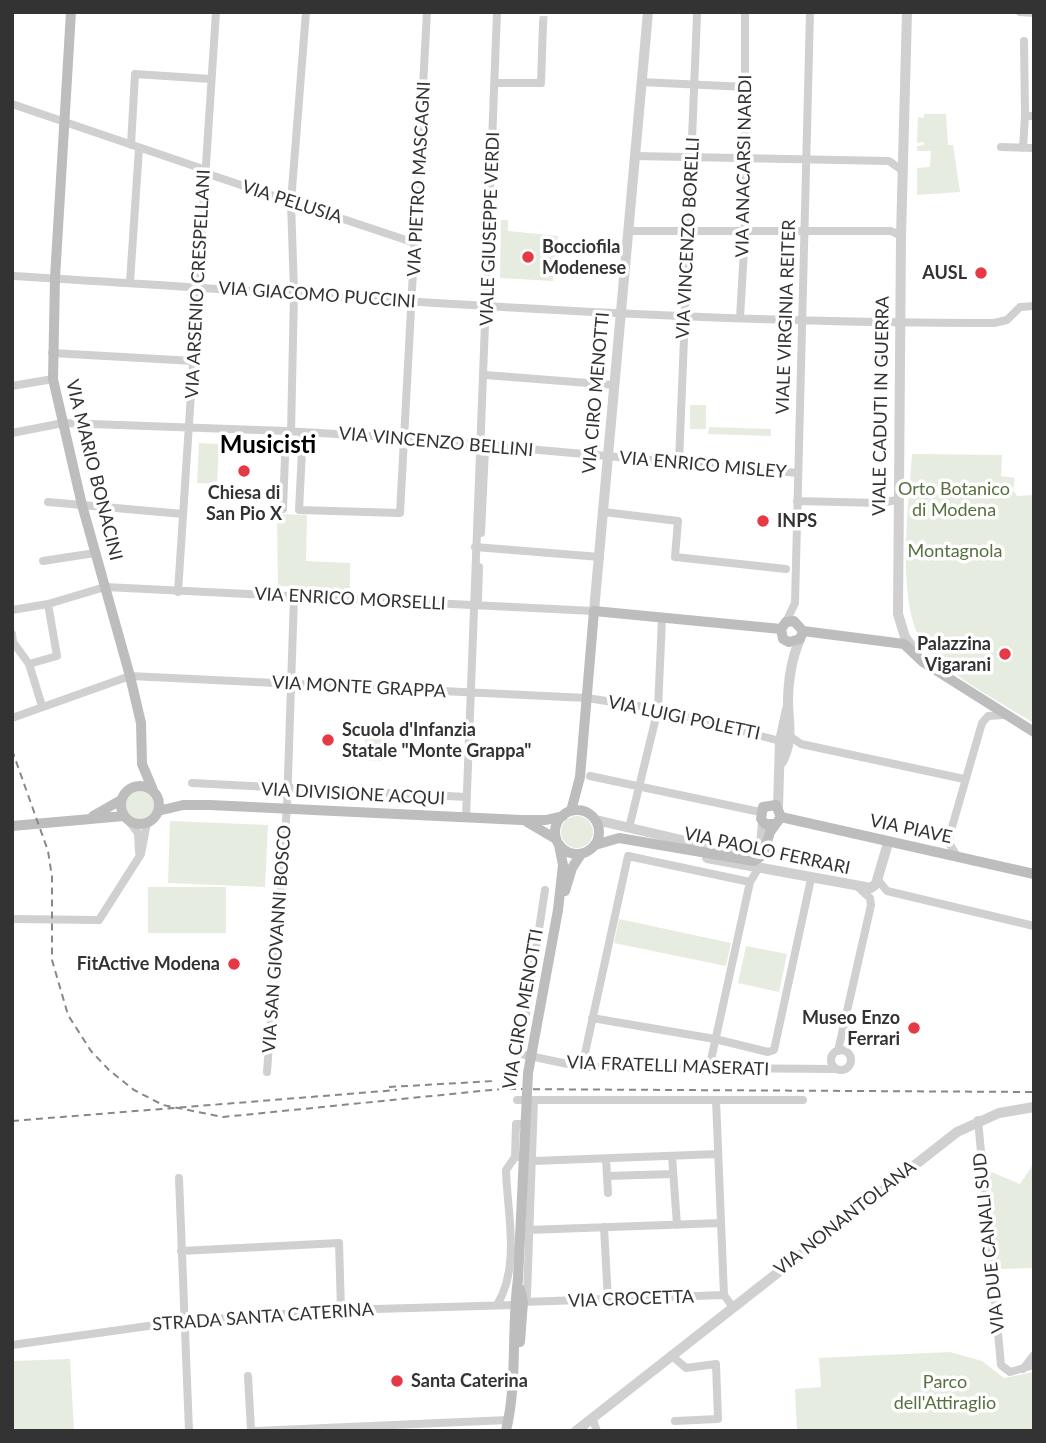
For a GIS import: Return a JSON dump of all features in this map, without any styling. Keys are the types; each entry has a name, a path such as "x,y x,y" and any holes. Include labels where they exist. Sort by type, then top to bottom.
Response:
{"main road":[{"name":"VIA MARIO BONACINI","path":"71,12 55,278 53,379 82,505 141,723 142,764 134,786"},
{"path":"594,611 904,644 922,662 938,671"},
{"name":"VIA CIRO MENOTTI","path":"592,817 585,777 587,698 594,611"},
{"path":"783,630 793,643 801,631"},
{"name":"VIALE CADUTI IN GUERRA","path":"938,671 1034,732"},
{"name":"VIA MARIO BONACINI","path":"142,764 154,792"},
{"name":"VIA CIRO MENOTTI","path":"567,814 585,777"},
{"path":"12,826 89,818 126,818 147,822 158,811 154,792 134,786 121,800 89,818"},
{"name":"VIA DIVISIONE ACQUI","path":"154,792 183,805"},
{"path":"121,800 126,818"},
{"name":"VIA DIVISIONE ACQUI","path":"158,811 183,805 287,807 521,820 546,820 567,814"},
{"path":"567,814 592,817 599,830 595,845 581,854 569,852 558,842 556,829 567,814"},
{"name":"VIA PIAVE","path":"770,815 1034,874"},
{"name":"VIA PAOLO FERRARI","path":"595,845 619,838 754,861 763,855 770,815"},
{"name":"VIA DIVISIONE ACQUI","path":"521,820 558,842"},
{"name":"VIA CIRO MENOTTI","path":"507,1425 523,1303 518,1279 527,1084 558,910 563,866 558,842"},
{"name":"VIA CIRO MENOTTI","path":"558,910 572,868 581,854"}],"street":[{"name":"VIA ARSENIO CRESPELLANI","path":"178,592 216,12"},
{"path":"283,509 294,292 291,202 306,12"},
{"name":"VIA PIETRO MASCAGNI","path":"303,432 299,510 400,513 427,12"},
{"name":"VIALE GIUSEPPE VERDI","path":"466,817 474,605 478,600 477,547 485,450 481,446 497,12"},
{"name":"VIA CIRO MENOTTI","path":"594,611 648,12"},
{"name":"VIALE VIRGINIA REITER","path":"783,630 795,603 810,12"},
{"name":"VIALE CADUTI IN GUERRA","path":"907,12 897,500 899,620 909,644 938,671"},
{"path":"1020,12 1034,13"},
{"name":"VIA VINCENZO BORELLI","path":"679,462 697,15"},
{"name":"VIA ANACARSI NARDI","path":"740,318 745,232 745,15"},
{"path":"495,83 541,83 544,24"},
{"path":"1023,148 1029,116 1024,41"},
{"path":"130,282 135,74 211,79"},
{"path":"641,82 746,87"},
{"name":"VIA PELUSIA","path":"12,104 200,168 205,173 415,243"},
{"path":"1002,147 1034,148"},
{"path":"635,156 889,161 903,171"},
{"path":"629,231 891,231 901,236"},
{"name":"VIA GIACOMO PUCCINI","path":"12,275 621,313 900,323 1001,322 1010,318 1020,307 1034,306"},
{"path":"52,353 194,361"},
{"path":"485,375 614,384"},
{"path":"12,386 53,379"},
{"name":"VIA VINCENZO BELLINI","path":"12,433 63,424 303,432 404,438 608,457"},
{"name":"VIA ENRICO MISLEY","path":"608,457 798,473"},
{"path":"797,501 880,503 897,500"},
{"path":"48,502 183,514"},
{"path":"604,512 678,521 675,557 786,569"},
{"path":"477,547 600,556"},
{"path":"43,561 95,553"},
{"path":"12,610 48,604 105,587"},
{"name":"VIA ENRICO MORSELLI","path":"105,587 594,611"},
{"name":"VIA SAN GIOVANNI BOSCO","path":"267,1072 287,807 293,596"},
{"path":"790,663 801,631 795,603"},
{"path":"29,664 57,656 48,604"},
{"path":"630,824 658,709 662,619"},
{"path":"770,815 787,741 790,663 783,630"},
{"path":"12,634 13,642 29,664 42,706"},
{"path":"12,718 130,676"},
{"name":"VIA MONTE GRAPPA","path":"130,676 587,698"},
{"name":"VIA LUIGI POLETTI","path":"587,698 658,709 787,741 964,779"},
{"path":"957,856 949,843 950,834 983,719 1005,715"},
{"name":"VIA PIAVE","path":"585,777 770,815"},
{"path":"192,783 467,797"},
{"name":"VIA PAOLO FERRARI","path":"592,817 750,856 761,845 770,815"},
{"path":"126,818 138,833 139,858"},
{"path":"12,919 99,920 139,858 144,847 147,822"},
{"path":"888,843 875,884 887,891 1034,926"},
{"name":"VIA PAOLO FERRARI","path":"655,846 758,869 858,887 875,884"},
{"path":"582,1067 628,856 750,881"},
{"path":"709,1069 750,881 758,869"},
{"path":"592,1018 715,1039 768,1052 778,1045 811,878"},
{"path":"816,1069 838,1051 871,905 870,898 858,887"},
{"name":"VIA FRATELLI MASERATI","path":"545,890 520,1054 582,1067 835,1069"},
{"path":"871,905 887,891"},
{"path":"830,1059 835,1069 844,1070 851,1061 847,1052 838,1051"},
{"path":"517,1100 803,1100"},
{"name":"VIA CIRO MENOTTI","path":"523,1303 534,1100"},
{"path":"716,1100 724,1295 732,1306"},
{"name":"VIA NONANTOLANA","path":"576,1431 921,1159 978,1120 1034,1107"},
{"name":"VIA DUE CANALI SUD","path":"978,1120 1001,1365 1010,1372 1023,1369"},
{"path":"498,1305 509,1263 511,1215 506,1170 515,1157 516,1124 533,1124"},
{"path":"515,1157 606,1159 718,1154"},
{"path":"672,1156 677,1225"},
{"path":"606,1159 608,1193"},
{"path":"607,1176 674,1174"},
{"path":"179,1178 189,1431"},
{"path":"528,1230 721,1223"},
{"path":"604,1227 608,1300"},
{"path":"181,1251 339,1243 341,1310"},
{"name":"VIA CROCETTA","path":"523,1303 724,1295"},
{"name":"STRADA SANTA CATERINA","path":"12,1345 184,1321 341,1310 523,1303"},
{"path":"671,1355 686,1368 716,1364 718,1419 676,1421"},
{"path":"1023,1369 1034,1355"},
{"path":"1023,1369 1034,1365"},
{"path":"248,1376 253,1431 507,1425"},
{"path":"592,1418 597,1431"}],"green space":[{"path":"924,114 946,114 948,145 953,145 960,192 917,195 917,168 930,167 931,151 917,151 917,146 924,145 924,142 917,143 918,117 924,118"},
{"name":"Bocciofila Modenese","path":"501,220 508,220 508,231 558,236 553,281 500,278"},
{"path":"690,405 706,405 706,429 690,429"},
{"path":"709,427 771,429 771,436 708,434"},
{"path":"199,443 219,444 217,484 197,483"},
{"path":"912,454 1002,455 1001,476 1015,478 1013,490 1017,496 1034,495 1034,723 949,669 927,649 917,632 910,610 906,556"},
{"path":"277,514 307,515 306,561 350,563 350,590 278,586"},
{"path":"366,725 383,725 382,761 365,760"},
{"path":"140,788 151,793 156,804 151,815 140,820 129,815 124,804 129,793"},
{"path":"577,816 588,821 593,832 588,843 577,848 566,843 561,832 566,821"},
{"path":"170,821 268,825 265,887 168,883"},
{"path":"148,887 226,887 226,933 148,933"},
{"path":"619,919 731,943 726,966 614,943"},
{"path":"746,946 787,954 779,992 738,983"},
{"path":"1034,1163 1034,1268 997,1269 989,1171 1020,1184"},
{"name":"Parco dell'Attiraglio","path":"950,1352 982,1361 1004,1378 1034,1372 1034,1431 797,1431 795,1389 821,1387 819,1358"},
{"path":"70,1359 74,1431 12,1431 12,1361"}],"tunnel":[{"path":"543,24 544,12"}],"railway":[{"path":"12,750 48,851 52,877 52,960 68,1015 91,1051 109,1070 134,1090 163,1105 223,1117 501,1089 1034,1092"},
{"path":"389,1087 494,1081"},
{"path":"12,1121 397,1090"}],"place":[{"name":"Bocciofila Modenese","path":"528,257"},
{"name":"AUSL","path":"981,273"},
{"name":"Chiesa di San Pio X","path":"244,471"},
{"name":"INPS","path":"763,521"},
{"name":"Palazzina Vigarani","path":"1005,654"},
{"name":"Scuola d'Infanzia Statale \"Monte Grappa\"","path":"328,740"},
{"name":"FitActive Modena","path":"234,964"},
{"name":"Museo Enzo Ferrari","path":"914,1028"},
{"name":"Santa Caterina","path":"397,1381"}],"district":[{"name":"Musicisti","path":"268,445"}],"park label":[{"name":"Orto Botanico di Modena","path":"954,499"},
{"name":"Montagnola","path":"955,551"}]}
